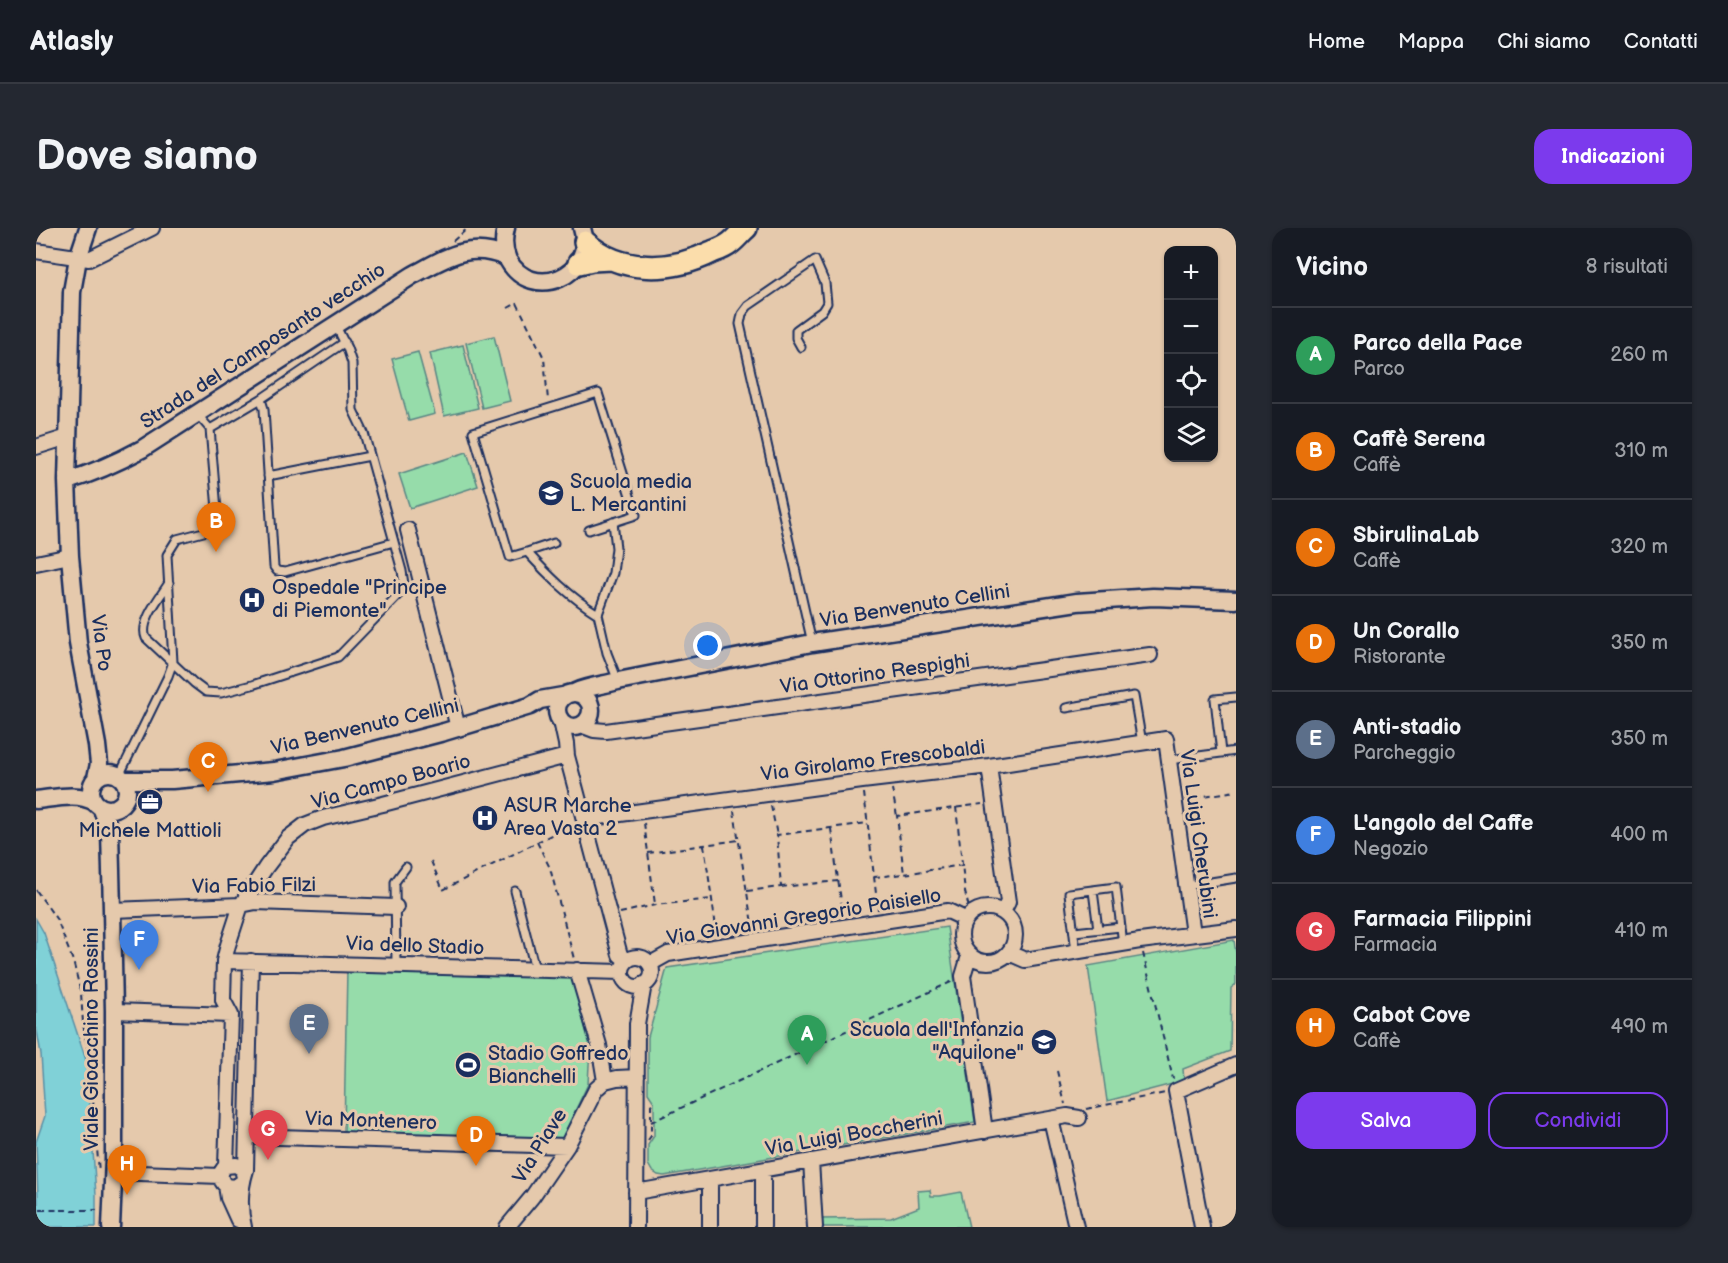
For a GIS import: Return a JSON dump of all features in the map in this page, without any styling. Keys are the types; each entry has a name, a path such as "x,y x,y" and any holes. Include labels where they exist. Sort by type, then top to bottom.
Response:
{"main road":[{"path":"579,263 611,259 646,266 684,264 729,244 746,228"},
{"path":"584,235 599,253 611,259"}],"street":[{"name":"Via Po","path":"88,228 78,258 72,292 67,481 70,556 78,643 99,764 95,781"},
{"path":"36,251 89,259 152,228"},
{"path":"505,234 506,257 512,266 520,274 540,282 562,278 579,263 584,235"},
{"name":"Strada del Camposanto vecchio","path":"483,250 505,234"},
{"name":"Strada del Camposanto vecchio","path":"67,481 89,475 142,449 422,270 466,250 483,250 506,257"},
{"path":"36,447 68,437"},
{"path":"408,530 458,728"},
{"path":"36,563 70,556"},
{"name":"Via Benvenuto Cellini","path":"611,683 812,643 1065,604 1116,598 1153,597 1236,600"},
{"name":"Via Ottorino Respighi","path":"574,712 594,730 606,731 1150,655"},
{"path":"611,683 574,712 566,750 624,966 623,977 637,987 645,984"},
{"name":"Via Benvenuto Cellini","path":"119,777 172,780 286,768 344,758 458,728 530,706 574,712"},
{"name":"Via Girolamo Frescobaldi","path":"584,819 989,766 1166,739"},
{"name":"Via Luigi Cherubini","path":"1166,739 1192,934"},
{"name":"Via Po","path":"97,745 106,762 119,777"},
{"name":"Via Campo Boario","path":"231,1015 223,1000 224,961 241,905 288,838 305,825 323,818 383,804 566,750"},
{"path":"989,766 1008,902 1003,912"},
{"path":"36,800 72,796 86,797 98,805 111,809 123,802 127,789 119,777 105,773 72,796"},
{"name":"Via Benvenuto Cellini","path":"123,802 142,790 172,780"},
{"path":"95,781 92,793 98,805"},
{"name":"Viale Gioacchino Rossini","path":"110,851 123,802"},
{"name":"Viale Gioacchino Rossini","path":"98,805 110,831 114,1011 106,1172 111,1227"},
{"name":"Via Fabio Filzi","path":"112,910 241,905 256,902 396,907"},
{"path":"987,908 1003,912 1014,927 1014,945 1009,953 1002,959 985,963 969,956 961,942 962,926 968,916 979,909 987,908"},
{"name":"Via Giovanni Gregorio Paisiello","path":"650,964 668,954 948,911 968,916"},
{"path":"1009,953 1025,960 1236,929"},
{"path":"969,956 963,976 985,1131"},
{"path":"624,966 630,958 639,957 650,964 652,973 645,984 637,1024"},
{"name":"Via dello Stadio","path":"224,961 577,970 624,966"},
{"path":"226,1173 236,1187 243,1179 246,1170 251,961"},
{"path":"577,970 599,1046 605,1081 637,1077"},
{"path":"630,984 637,1024 636,1227"},
{"path":"114,1011 231,1015 226,1173 234,1214 243,1227"},
{"path":"1202,1227 1176,1090 1236,1065"},
{"name":"Via Piave","path":"507,1227 532,1197 567,1146 596,1089 605,1081"},
{"name":"Via Luigi Boccherini","path":"636,1192 1071,1115"},
{"path":"1051,1119 1076,1227"},
{"path":"226,1173 232,1158 247,1136"},
{"name":"Via Montenero","path":"247,1136 567,1146"},
{"path":"811,1161 815,1227"},
{"path":"106,1172 226,1173 242,1169 243,1227"},
{"path":"763,1170 763,1227"},
{"path":"710,1180 710,1227"}],"lane":[{"path":"801,347 796,338 796,330 822,311 827,303 825,283 815,260 748,306 742,314 740,324 812,643"},
{"path":"169,583 145,623 146,638 206,692 221,693 252,686 338,657 400,593 404,584 394,542 364,434 353,410 352,363 345,342 335,325"},
{"path":"210,429 261,399 345,342"},
{"path":"554,543 510,556 472,432 598,393 636,515 589,530"},
{"path":"261,399 264,409 274,567 277,571 285,572 394,542"},
{"path":"119,777 173,662 166,555 177,539 211,530 216,527 218,521 210,429 197,414"},
{"path":"268,476 370,456"},
{"path":"611,683 607,653 597,614 613,573 616,548 613,522"},
{"path":"527,552 549,576 597,614"},
{"path":"1066,708 1134,696 1142,743"},
{"path":"1221,753 1215,699 1236,697"},
{"path":"1168,760 1236,751"},
{"path":"396,965 395,882 406,867"},
{"path":"1186,886 1236,878"},
{"path":"1076,952 1069,893 1116,887 1123,944"},
{"path":"515,891 535,969"},
{"path":"1093,891 1098,929"},
{"path":"1074,932 1121,927"}],"path":[{"path":"508,308 516,303 544,358 549,409"},
{"path":"891,778 904,873"},
{"path":"862,781 880,922"},
{"path":"1174,801 1236,791"},
{"path":"768,794 777,835 782,887"},
{"path":"733,799 755,941"},
{"path":"897,816 994,802"},
{"path":"956,807 968,916"},
{"path":"643,811 655,905"},
{"path":"777,835 867,823"},
{"path":"831,828 844,927"},
{"path":"431,861 443,890 555,833"},
{"path":"648,853 739,840"},
{"path":"537,842 550,868 577,970"},
{"path":"704,845 719,946"},
{"path":"874,877 963,865"},
{"path":"747,891 838,881"},
{"path":"36,890 57,920 73,961 81,993 83,1023 106,1172"},
{"path":"610,915 655,905 712,899"},
{"path":"1058,1071 1071,1115 1082,1110 1176,1090 1140,942"},
{"path":"651,1122 963,976"},
{"path":"645,1095 651,1104 651,1136 645,1144"},
{"path":"36,1227 36,1210 98,1210"}],"green space":[{"path":"494,336 510,401 482,408 466,343"},
{"path":"463,345 478,408 444,416 430,353"},
{"path":"418,352 435,414 409,421 392,359"},
{"path":"467,452 478,486 410,508 399,474"},
{"path":"947,927 975,1122 664,1176 652,1171 648,1164 648,1145 654,1136 654,1102 648,1093 648,1037 667,968"},
{"path":"1234,940 1236,984 1231,988 1230,1051 1183,1069 1184,1081 1107,1101 1088,966"},
{"name":"Stadio Goffredo Bianchelli","path":"347,969 572,977 590,1046 588,1084 562,1138 344,1132"},
{"path":"930,1190 931,1196 961,1192 969,1227 820,1227 820,1219 891,1218 919,1207 918,1191"}],"water":[{"path":"36,919 44,933 87,1063 96,1227 39,1227 36,1142 45,1116 41,1054 36,1025"}],"place":[{"name":"Scuola media L. Mercantini","path":"551,493"},
{"name":"Caffè Serena","path":"216,552"},
{"name":"Ospedale \"Principe di Piemonte\"","path":"252,600"},
{"name":"SbirulinaLab","path":"208,792"},
{"name":"Michele Mattioli","path":"150,802"},
{"name":"ASUR Marche Area Vasta 2","path":"485,818"},
{"name":"L'angolo del Caffe","path":"139,970"},
{"name":"Scuola dell'Infanzia \"Aquilone\"","path":"1044,1042"},
{"name":"Anti-stadio","path":"309,1054"},
{"name":"Stadio Goffredo Bianchelli","path":"468,1065"},
{"name":"Parco della Pace","path":"807,1065"},
{"name":"Farmacia Filippini","path":"268,1160"},
{"name":"Un Corallo","path":"476,1166"},
{"name":"Cabot Cove","path":"127,1195"}]}
